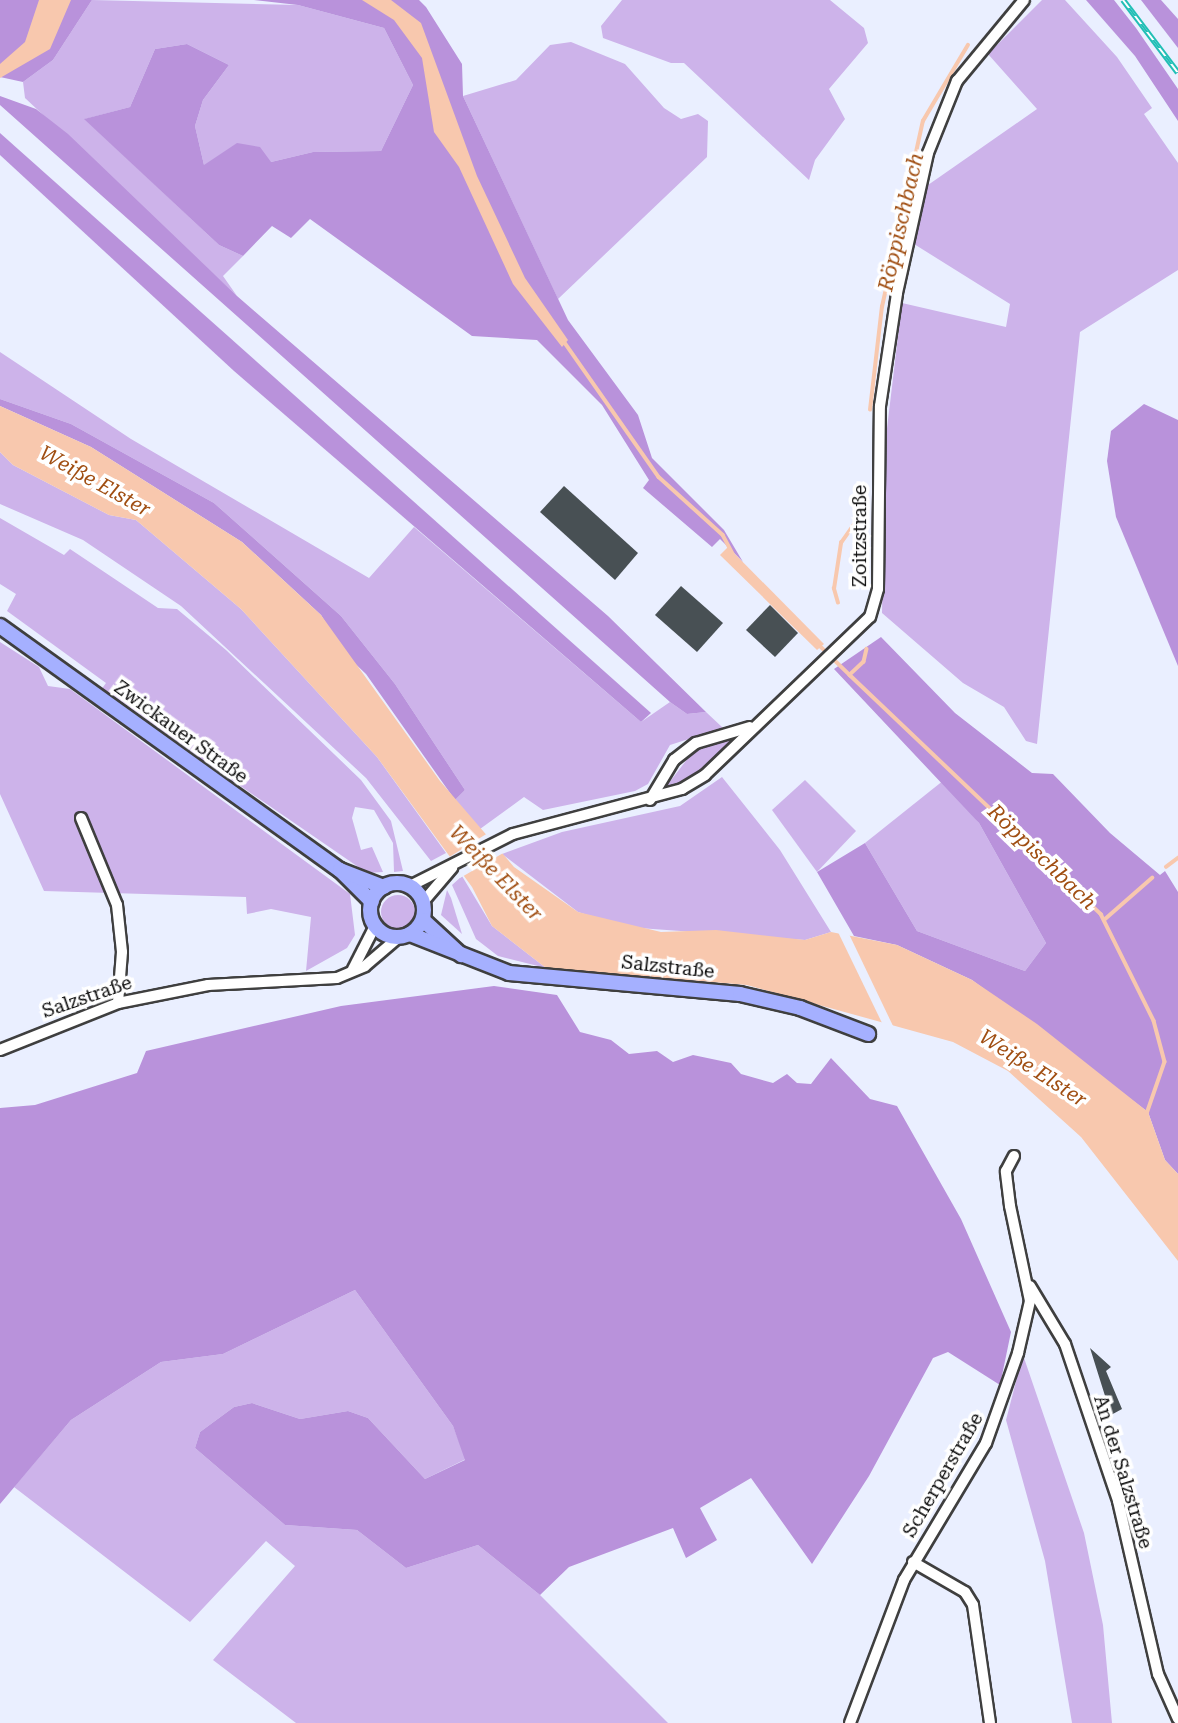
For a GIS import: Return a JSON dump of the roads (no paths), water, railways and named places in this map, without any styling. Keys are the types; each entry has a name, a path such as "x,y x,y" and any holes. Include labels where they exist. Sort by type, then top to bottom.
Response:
{"main road":[{"name":"Zwickauer Straße","path":"0,626 340,870 372,902"},
{"name":"Zwickauer Straße","path":"340,870 384,887 410,886"},
{"path":"384,887 372,902 375,926 404,936 423,920 423,902 410,886"},
{"name":"Salzstraße","path":"423,920 461,955"},
{"name":"Salzstraße","path":"404,936 509,973 740,994 800,1008 868,1034"}],"street":[{"name":"Zoitzstraße","path":"410,886 452,868 488,845 546,823 664,798 705,775 751,726 862,628 877,603 877,442 890,334 911,224 942,111 975,55 1024,0"},
{"name":"Zoitzstraße","path":"650,800 674,760 696,743 751,726"},
{"path":"81,818 117,905 122,952 118,1003"},
{"name":"Zoitzstraße","path":"423,902 452,868"},
{"path":"353,970 375,926"},
{"name":"Salzstraße","path":"0,1050 118,1003 208,985 337,978 404,936"},
{"name":"Scherperstraße","path":"850,1723 913,1562 1002,1407 1028,1311 1028,1282 1010,1206 1006,1171 1014,1156"},
{"name":"An der Salzstraße","path":"1028,1282 1069,1357 1118,1501 1158,1674 1178,1719"},
{"path":"913,1562 956,1587 973,1605 990,1723"}],"water":[{"path":"39,0 71,0 50,49 0,78 0,64 25,42"},
{"path":"362,0 391,0 421,23 477,176 525,278 568,340 562,347 513,284 459,167 434,132 422,58 394,20"},
{"name":"Weiße Elster","path":"0,406 91,447 242,542 321,615 440,781 514,867 578,912 661,932 716,930 805,940 831,932 897,945 972,980 1037,1024 1148,1112 1165,1160 1178,1174 1178,1261 1081,1137 1008,1071 953,1042 747,985 546,968 492,926 472,887 377,757 241,609 136,520 109,515 13,465 0,452"},
{"path":"728,547 824,644 817,650 720,555"}],"waterway":[{"name":"Röppischbach","path":"870,410 882,307 923,121 968,45"},
{"path":"563,340 659,477 723,535 733,554"},
{"name":"Röppischbach","path":"838,603 834,589 841,543 855,523"},
{"path":"818,644 850,675"},
{"name":"Röppischbach","path":"867,649 864,662 850,675 1101,914 1154,1021 1165,1062 1147,1114"},
{"path":"1166,867 1178,858"},
{"path":"1104,920 1152,878"}],"railway":[{"path":"1123,0 1178,73"}]}
